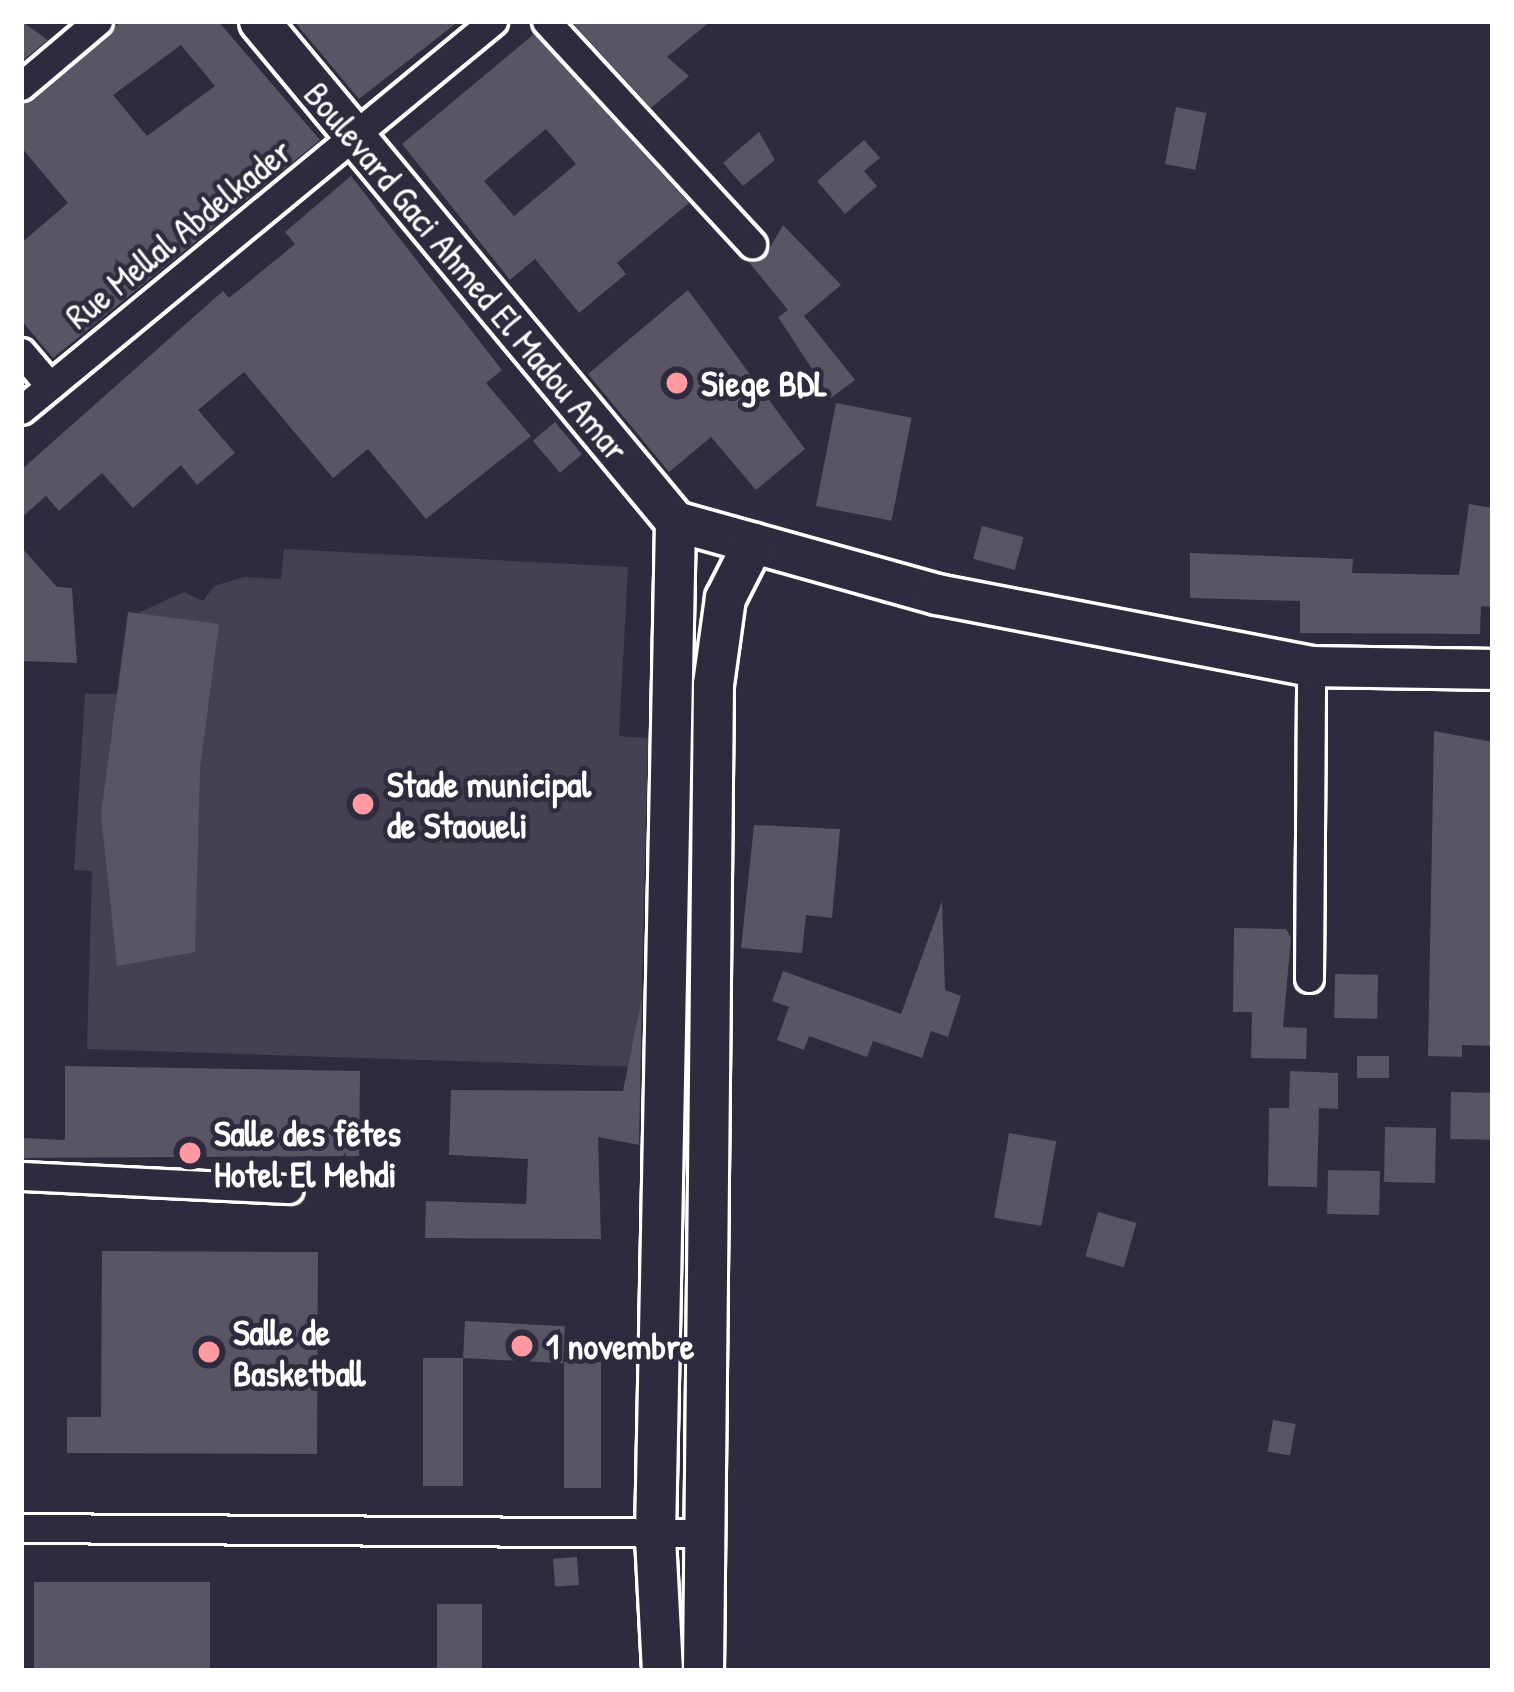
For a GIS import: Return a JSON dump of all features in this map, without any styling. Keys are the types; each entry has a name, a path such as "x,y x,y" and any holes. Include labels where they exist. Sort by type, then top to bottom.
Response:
{"main road":[{"name":"Boulevard Gaci Ahmed El Madou Amar","path":"259,21 675,521"},
{"path":"662,1671 655,1536 675,521 937,594 1311,666 1493,670"},
{"path":"703,1671 713,684 725,598 753,543"}],"street":[{"path":"21,86 98,21"},
{"name":"Rue Mellal Abdelkader","path":"21,410 493,21"},
{"path":"546,21 752,244"},
{"path":"21,352 49,385"},
{"path":"1309,978 1311,666"},
{"path":"21,1175 289,1189"},
{"path":"21,1528 704,1533"}],"shaded area":[{"name":"Stade municipal de Staoueli","path":"284,549 628,567 619,736 648,738 640,1067 87,1049 92,871 74,870 85,694 117,694 140,612 184,592 203,601 214,586 244,577 281,579"}],"building":[{"path":"21,21 48,40 21,62"},
{"path":"122,21 218,21 320,140 53,358 21,320 21,243 68,203 21,147 21,104","holes":["181,45 215,86 147,136 113,95"]},
{"path":"294,21 459,21 359,99"},
{"path":"571,21 711,21 667,57 689,76 651,108"},
{"path":"534,34 689,203 617,263 626,274 579,313 535,259 510,280 402,144","holes":["546,129 576,164 514,216 484,181"]},
{"path":"1176,107 1206,113 1195,170 1165,164"},
{"path":"759,132 775,160 743,186 723,163"},
{"path":"864,140 880,158 864,171 877,186 845,214 817,181"},
{"path":"351,176 502,370 486,383 531,436 426,519 368,449 333,478 244,372 198,410 235,453 197,485 181,465 133,508 102,473 59,511 46,496 21,518 21,470 223,291 229,298 295,244 285,232"},
{"path":"783,225 841,285 804,316 855,380 831,398 778,317 788,310 748,261 765,256"},
{"name":"Siege BDL","path":"688,290 805,449 756,490 711,437 669,472 588,374"},
{"path":"836,403 912,418 892,521 816,506"},
{"path":"555,422 582,454 560,473 533,441"},
{"path":"1469,504 1493,508 1493,607 1481,606 1480,634 1300,633 1300,601 1190,598 1190,553 1353,559 1352,573 1459,575"},
{"path":"982,526 1024,537 1015,570 973,559"},
{"path":"21,547 57,587 72,588 77,663 21,661"},
{"path":"128,612 219,624 200,768 195,952 117,966 101,814"},
{"path":"1434,731 1493,742 1493,1046 1462,1045 1462,1057 1428,1056"},
{"path":"754,825 840,829 832,918 806,915 802,953 741,948"},
{"path":"942,901 945,990 961,996 948,1037 931,1031 922,1058 873,1041 867,1057 809,1036 804,1050 777,1040 789,1007 772,1001 783,971 901,1014"},
{"path":"1234,928 1286,929 1291,938 1283,1027 1307,1028 1306,1059 1251,1058 1252,1012 1233,1012"},
{"path":"1335,974 1378,975 1377,1019 1334,1018"},
{"path":"642,997 639,1145 598,1137 601,1239 425,1238 426,1201 526,1204 528,1159 449,1155 451,1090 623,1091"},
{"path":"1357,1056 1389,1056 1389,1078 1357,1078"},
{"path":"65,1066 360,1071 359,1156 23,1158 24,1138 65,1140"},
{"path":"1290,1071 1338,1073 1338,1109 1319,1108 1317,1187 1268,1186 1269,1108 1289,1108"},
{"path":"1451,1092 1493,1093 1492,1140 1450,1139"},
{"path":"1385,1127 1436,1128 1435,1183 1384,1182"},
{"path":"1009,1133 1056,1141 1041,1226 994,1218"},
{"path":"1328,1170 1380,1171 1379,1215 1327,1214"},
{"path":"1098,1212 1136,1223 1124,1267 1085,1256"},
{"name":"Salle de Basketball","path":"102,1251 318,1252 317,1454 67,1453 67,1417 101,1417"},
{"path":"465,1321 565,1326 563,1363 463,1358"},
{"path":"423,1358 463,1358 463,1486 423,1486"},
{"path":"564,1362 601,1362 601,1488 564,1488"},
{"path":"1273,1420 1296,1424 1290,1456 1267,1452"},
{"path":"577,1557 579,1585 555,1587 553,1559"},
{"path":"34,1582 210,1582 210,1671 34,1671"},
{"path":"437,1604 482,1604 482,1671 437,1671"}],"place":[{"name":"Siege BDL","path":"677,383"},
{"name":"Stade municipal de Staoueli","path":"363,804"},
{"name":"Salle des fêtes Hotel El Mehdi","path":"190,1153"},
{"name":"1 novembre","path":"522,1346"},
{"name":"Salle de Basketball","path":"209,1352"}]}
